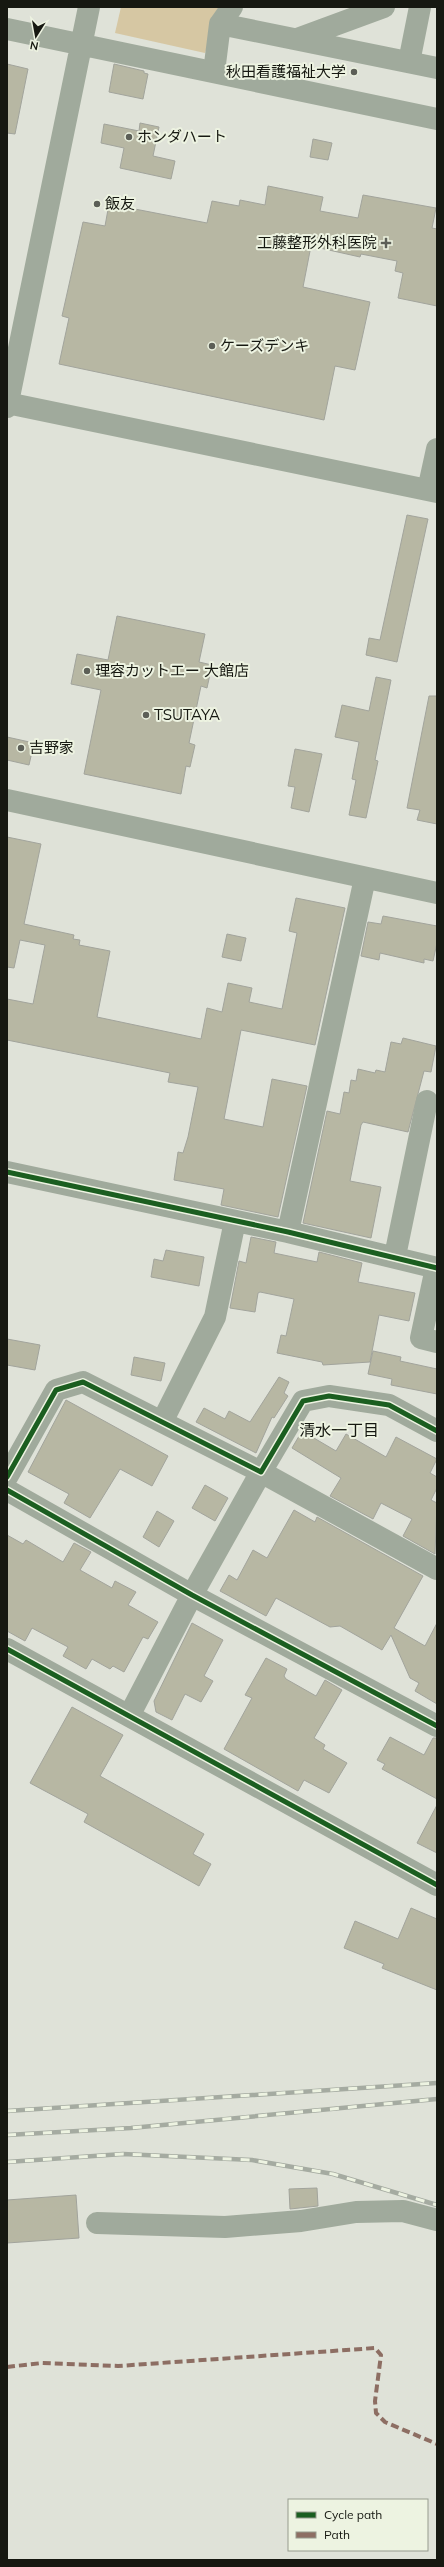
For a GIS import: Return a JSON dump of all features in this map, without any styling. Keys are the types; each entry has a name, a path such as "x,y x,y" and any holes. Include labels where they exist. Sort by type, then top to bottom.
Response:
{"street":[{"path":"89,7 7,404 432,491 437,449"},
{"path":"297,40 384,7"},
{"path":"409,62 420,7"},
{"path":"214,72 226,16 297,40 437,68"},
{"path":"7,29 437,119"},
{"path":"7,800 437,893"},
{"path":"288,1232 364,878"},
{"path":"395,1256 427,1101"},
{"path":"7,1172 288,1232 395,1256 436,1268 421,1338 437,1342"},
{"path":"162,1422 215,1317 235,1221"},
{"path":"7,1477 56,1390 83,1382 261,1472 437,1569"},
{"path":"129,1716 192,1595 303,1401 329,1396 389,1406 437,1431"},
{"path":"7,1490 192,1595 437,1726"},
{"path":"7,1649 437,1885"},
{"path":"97,2223 225,2227 301,2221 356,2212 403,2211 437,2220"}],"shaded area":[{"path":"121,7 221,7 205,53 115,33"}],"building":[{"path":"7,64 28,69 15,134 7,133"},
{"path":"114,64 144,71 144,73 148,74 143,99 109,92"},
{"path":"140,123 159,127 153,156 175,161 171,179 120,168 124,148 101,143 104,124 139,131"},
{"path":"313,139 332,143 328,160 310,157"},
{"name":"ケーズデンキ","path":"268,186 323,197 320,211 358,218 363,195 436,208 432,228 437,229 437,306 398,298 403,273 395,271 397,261 361,254 360,257 311,246 303,287 370,302 355,370 335,366 324,420 59,364 69,318 62,316 83,222 105,226 109,204 207,223 212,201 239,206 240,200 265,205"},
{"path":"407,515 428,519 397,662 366,655 369,638 380,640"},
{"name":"TSUTAYA","path":"117,616 205,634 199,662 212,665 207,688 201,686 189,743 195,745 190,767 186,766 181,794 84,774 101,690 71,684 77,654 108,660"},
{"path":"376,677 391,680 375,760 378,761 366,818 349,815 356,780 352,779 359,742 335,737 342,705 369,711"},
{"path":"429,696 437,696 437,824 417,820 420,810 407,808"},
{"name":"吉野家","path":"7,737 34,743 29,765 7,760"},
{"path":"295,749 322,754 309,812 291,808 295,787 288,786"},
{"path":"7,837 41,844 24,924 74,935 73,939 80,940 79,945 110,951 97,1017 201,1039 207,1008 222,1012 228,983 252,988 249,1002 282,1009 297,933 289,931 296,898 345,908 315,1045 241,1030 224,1119 263,1127 272,1079 307,1086 278,1217 221,1205 224,1189 174,1180 178,1152 183,1153 188,1137 198,1087 168,1082 170,1073 7,1040 7,999 33,1004 45,945 20,940 14,968 7,967"},
{"path":"383,916 437,926 437,943 433,961 424,959 424,963 380,953 379,960 361,956 368,922 381,924"},
{"path":"227,934 246,938 241,961 222,957"},
{"path":"403,1038 436,1046 431,1072 424,1071 408,1132 363,1122 361,1125 350,1181 381,1187 371,1238 303,1223 327,1111 340,1114 344,1092 349,1093 351,1080 356,1081 358,1069 375,1073 376,1070 385,1072 391,1042 401,1044"},
{"path":"251,1237 276,1242 274,1253 317,1262 319,1252 362,1263 358,1282 415,1293 409,1321 379,1315 370,1362 323,1365 322,1362 277,1353 281,1335 286,1336 294,1299 260,1292 258,1293 255,1312 230,1308 239,1261 246,1263"},
{"path":"166,1250 204,1257 199,1286 151,1277 154,1259 163,1261"},
{"path":"7,1339 40,1345 35,1370 7,1365"},
{"path":"373,1351 401,1357 400,1361 437,1369 437,1394 391,1385 392,1379 368,1374"},
{"path":"134,1357 165,1363 161,1381 131,1375"},
{"path":"279,1377 289,1382 284,1393 288,1396 274,1418 272,1417 256,1453 196,1422 204,1408 225,1419 229,1411 250,1422"},
{"path":"66,1400 168,1456 152,1486 120,1469 90,1518 64,1503 69,1494 28,1472"},
{"path":"302,1431 336,1451 346,1434 386,1457 396,1437 437,1459 430,1473 437,1477 437,1488 431,1500 437,1503 435,1554 403,1536 412,1519 381,1503 373,1519 330,1496 341,1478 292,1448"},
{"path":"205,1485 228,1498 215,1521 192,1508"},
{"path":"294,1510 315,1522 317,1517 423,1576 394,1628 425,1646 437,1623 437,1704 415,1691 419,1683 410,1678 391,1635 382,1650 340,1626 330,1627 276,1598 266,1616 220,1591 229,1575 237,1580 253,1550 267,1558"},
{"path":"157,1511 174,1521 159,1547 143,1537"},
{"path":"7,1535 23,1544 26,1540 63,1562 74,1543 91,1552 80,1570 112,1588 115,1581 136,1592 128,1605 158,1622 148,1639 143,1637 124,1672 113,1666 110,1669 92,1659 86,1669 63,1656 68,1647 32,1628 25,1641 7,1631"},
{"path":"192,1623 223,1640 204,1676 213,1681 201,1702 185,1694 172,1720 156,1712 154,1701"},
{"path":"266,1658 287,1669 284,1676 286,1679 316,1696 325,1680 342,1690 314,1738 325,1745 323,1749 347,1763 329,1793 304,1780 298,1791 224,1749 252,1698 245,1695"},
{"path":"72,1707 123,1735 100,1776 204,1834 193,1854 211,1864 199,1886 84,1822 88,1814 30,1783"},
{"path":"390,1737 424,1755 433,1738 437,1738 437,1799 382,1769 385,1764 377,1760"},
{"path":"437,1805 437,1853 417,1843"},
{"path":"411,1908 437,1919 437,1990 382,1968 384,1964 344,1948 355,1921 398,1939"},
{"path":"317,2188 318,2206 290,2209 289,2189"},
{"path":"76,2195 79,2238 7,2243 7,2200"}],"railway":[{"path":"7,2111 437,2083"},
{"path":"7,2135 131,2128 437,2099"},
{"path":"7,2162 123,2154 252,2160 333,2174 437,2205"}],"marked path":[{"path":"7,2367 42,2363 118,2366 375,2348 381,2355 375,2401 376,2413 385,2422 437,2444"}],"cycle path":[{"path":"7,1172 288,1232 437,1268"},
{"path":"7,1477 56,1390 83,1382 261,1472 303,1401 329,1396 389,1405 437,1431"},
{"path":"7,1490 192,1595 437,1726"},
{"path":"7,1649 437,1885"}],"place":[{"name":"秋田看護福祉大学","path":"354,72"},
{"name":"ホンダハート","path":"129,137"},
{"name":"飯友","path":"97,204"},
{"name":"工藤整形外科医院","path":"386,243"},
{"name":"ケーズデンキ","path":"212,346"},
{"name":"理容カットエー 大館店","path":"87,671"},
{"name":"TSUTAYA","path":"146,715"},
{"name":"吉野家","path":"21,748"}],"district":[{"name":"清水一丁目","path":"339,1430"}]}
